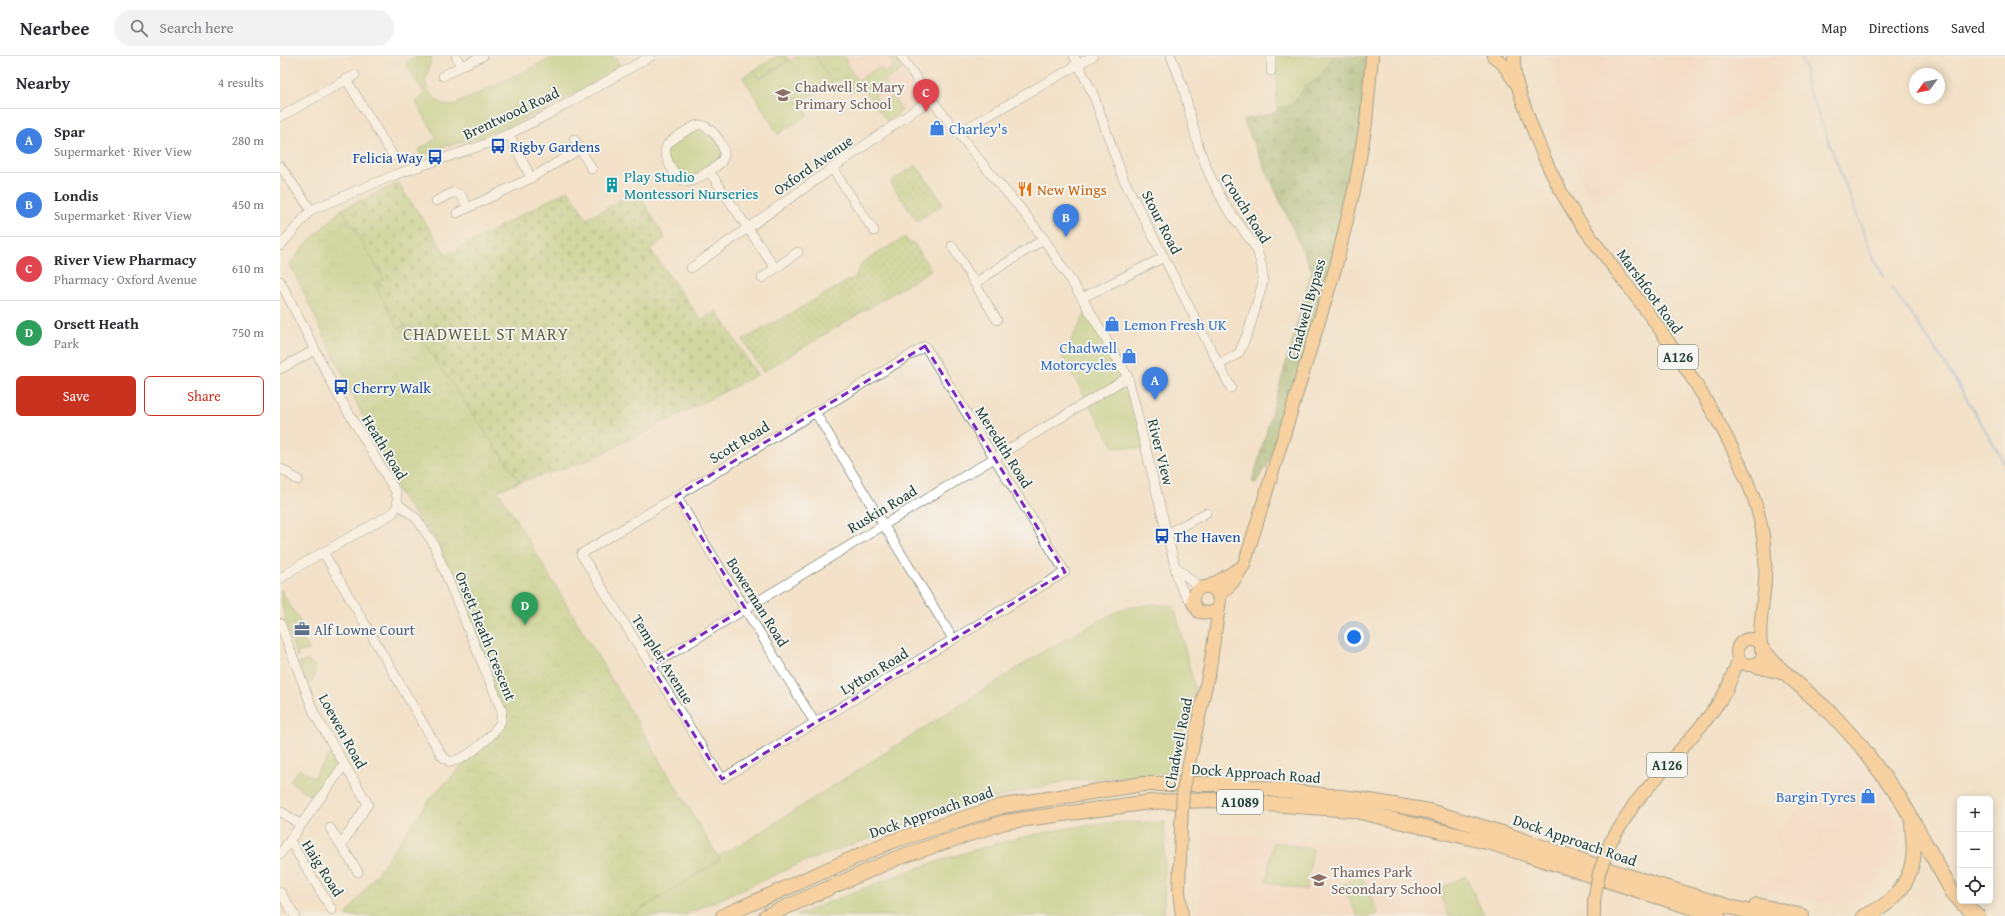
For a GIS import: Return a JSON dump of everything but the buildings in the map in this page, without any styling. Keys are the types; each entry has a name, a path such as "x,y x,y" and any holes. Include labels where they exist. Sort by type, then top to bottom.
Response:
{"highway":[{"path":"1762,647 1772,662 1808,692 1845,727 1878,768 1912,816 1953,893 1962,903 1978,916"},
{"path":"1752,665 1773,669 1788,676"},
{"name":"Dock Approach Road","path":"722,916 890,842 1002,806 1143,784 1224,784 1358,799 1429,811 1502,833 1618,873 1730,907 1768,916"},
{"name":"Dock Approach Road","path":"766,916 897,858 1005,822 1150,802 1211,800 1352,810 1491,844 1632,890 1718,916"},
{"path":"1864,916 1887,903 1904,884 1913,860 1912,816"},
{"path":"1618,873 1802,916"},
{"path":"1632,890 1692,916"}],"main road":[{"name":"Chadwell Bypass","path":"1219,601 1244,565 1336,266 1355,186 1366,123 1372,56"},
{"name":"Marshfoot Road","path":"1494,57 1501,59 1510,56"},
{"name":"Marshfoot Road","path":"1514,56 1514,71 1518,87 1540,148 1568,203 1679,358 1740,464 1755,501 1762,525 1765,567 1760,636 1762,647"},
{"name":"Marshfoot Road","path":"1494,57 1507,70 1518,87"},
{"path":"1204,587 1215,590 1219,601 1212,613 1203,614 1196,610 1193,603 1194,594 1204,587 1244,565"},
{"name":"Chadwell Road","path":"1182,916 1179,891 1181,827 1184,792 1214,648 1219,601"},
{"name":"Marshfoot Road","path":"1743,641 1751,632 1762,608"},
{"name":"Chadwell Road","path":"1203,614 1209,626 1214,648"},
{"path":"1754,640 1762,647 1760,660 1752,665 1744,663 1739,658 1737,650 1743,641 1754,640"},
{"name":"A126","path":"1727,689 1739,658"},
{"name":"A126","path":"1594,916 1594,901 1599,873 1610,843 1635,803 1706,720 1727,689 1752,665"}],"street":[{"path":"456,56 461,66"},
{"path":"443,76 483,56"},
{"name":"Brentwood Road","path":"280,246 311,210 397,174 486,144 549,114 651,56"},
{"name":"River View","path":"901,56 931,99 1044,239 1082,298 1128,377 1175,566 1176,578 1181,589 1193,603"},
{"name":"Stour Road","path":"1074,56 1092,94 1123,178 1230,389"},
{"path":"958,133 1093,56"},
{"name":"Crouch Road","path":"1171,56 1183,86 1198,145 1209,174 1225,205 1257,249 1262,268 1263,282 1249,330 1239,353 1219,365"},
{"path":"1271,56 1271,71"},
{"path":"280,117 355,75"},
{"path":"346,79 394,156"},
{"name":"Oxford Avenue","path":"690,268 931,99"},
{"path":"702,124 708,127 723,147 724,156 720,163 709,171 692,181 684,181 678,177 666,159 665,151 667,144 696,125 702,124"},
{"path":"508,134 531,178"},
{"path":"574,139 592,168"},
{"path":"458,213 531,178 580,150"},
{"path":"832,168 874,231"},
{"path":"282,170 311,210"},
{"path":"709,171 774,268"},
{"path":"436,201 454,192 461,195 468,208"},
{"path":"975,283 1044,239"},
{"path":"952,246 997,320"},
{"path":"762,278 798,252"},
{"path":"1082,298 1164,257"},
{"name":"Heath Road","path":"280,281 338,395 396,492 398,504 393,513 295,568 280,579"},
{"name":"Scott Road","path":"581,554 925,346 931,356"},
{"path":"280,369 315,350"},
{"name":"Meredith Road","path":"931,356 1065,572 1040,586"},
{"name":"Ruskin Road","path":"651,666 1128,377"},
{"path":"815,412 954,639"},
{"path":"280,468 286,476 298,480"},
{"name":"Bowerman Road","path":"676,496 746,608 815,723"},
{"name":"Orsett Heath Crescent","path":"323,552 442,756 450,762 459,761 492,734 501,722 502,711 433,543 416,518 398,504"},
{"path":"1167,534 1204,518"},
{"name":"Templer Avenue","path":"581,554 722,779"},
{"path":"1175,566 1204,587"},
{"name":"Lytton Road","path":"722,779 1040,586"},
{"name":"Loewen Road","path":"280,623 315,715 368,804 341,845"},
{"name":"Haig Road","path":"280,854 344,765"},
{"name":"Haig Road","path":"280,811 301,825"},
{"path":"330,828 358,872"},
{"name":"Haig Road","path":"290,841 332,910"},
{"path":"280,892 295,916"}],"highlighted area":[{"path":"925,346 1065,572 722,779 651,666 745,608 676,496"}],"shaded area":[{"name":"Chadwell St Mary Primary School","path":"777,56 893,56 922,96 887,121 863,87 851,93 841,80 837,81 800,102 808,115 778,134 743,77"},
{"path":"1550,56 1787,56 1793,76 1758,104 1692,141 1594,204 1559,137 1567,113"},
{"path":"1852,749 1880,788 1893,817 1901,841 1889,866 1868,894 1845,905 1821,903 1748,889 1784,872 1774,835"},
{"name":"Thames Park Secondary School","path":"1204,831 1428,853 1448,916 1198,916"}],"green space":[{"path":"418,56 432,56 425,82 438,101 452,106 556,56 614,56 620,66 611,74 546,109 484,136 449,145 421,156 418,150 437,138 416,102 425,94 405,63"},
{"path":"777,56 786,56 789,60 759,79 753,71"},
{"path":"798,56 816,56 832,83 800,102 808,115 778,134 743,77 753,71 759,79"},
{"path":"816,56 844,56 847,60 845,62 862,87 851,93 841,80 832,83"},
{"path":"890,56 893,56 902,69 884,81 888,87 874,96 880,104 892,96 902,111 887,121 857,81 880,67 884,73 894,67 889,60 892,59"},
{"path":"1276,56 1334,56 1318,80 1306,85 1292,105 1277,108"},
{"path":"1334,56 1367,56 1356,153 1342,221 1323,293 1290,399 1266,469 1264,468 1256,484 1252,482 1312,271 1243,120 1276,112 1277,108 1292,105 1306,85 1318,80"},
{"path":"703,124 723,147 720,163 684,181 666,159 667,144"},
{"path":"916,165 941,200 942,205 917,221 890,182"},
{"path":"398,183 447,255 568,190 587,219 637,191 665,238 650,249 701,320 717,311 757,375 587,461 520,482 411,325 398,328 374,283 384,279 342,209"},
{"path":"342,209 384,279 374,283 398,328 411,325 520,482 498,490 720,860 630,916 346,916 433,795 491,737 505,720 437,541 402,498 290,264 306,244"},
{"path":"905,237 909,243 914,243 931,270 763,372 743,340 855,277 863,262"},
{"path":"1088,309 1128,377 1147,449 1114,447 1062,357"},
{"path":"281,589 300,621 293,626 310,650 298,652 297,658 284,614"},
{"path":"1154,604 1174,606 1195,689 1171,773 1065,781 956,808 806,861 682,916 630,916 720,860 718,856 750,839 1049,648 1114,613 1126,608"},
{"path":"308,661 314,666 315,674 313,679 307,685 299,663"},
{"path":"330,754 335,759 336,765 312,797 290,781 300,769 313,778"},
{"path":"1165,822 1164,916 796,916 907,872 985,847 1024,837 1063,829 1109,823"},
{"path":"1273,842 1313,849 1306,890 1266,882"},
{"path":"1362,876 1378,913 1372,916 1357,916 1343,884"},
{"path":"1466,876 1484,916 1448,916 1439,889"}],"waterway":[{"path":"1801,56 1806,71 1805,80 1875,262 1884,276"},
{"path":"1891,287 1907,308 1951,374 2005,464"}],"place":[{"name":"Chadwell St Mary Primary School","path":"783,95"},
{"name":"River View Pharmacy","path":"926,112"},
{"name":"Charley's","path":"937,128"},
{"name":"Rigby Gardens","path":"498,146"},
{"name":"Felicia Way","path":"435,157"},
{"name":"Play Studio Montessori Nurseries","path":"612,185"},
{"name":"New Wings","path":"1025,189"},
{"name":"Londis","path":"1066,237"},
{"name":"Lemon Fresh UK","path":"1112,324"},
{"name":"Chadwell Motorcycles","path":"1129,356"},
{"name":"Cherry Walk","path":"341,387"},
{"name":"Spar","path":"1155,400"},
{"name":"The Haven","path":"1162,536"},
{"name":"Orsett Heath","path":"525,625"},
{"name":"Alf Lowne Court","path":"302,629"},
{"name":"Bargin Tyres","path":"1868,796"},
{"name":"Thames Park Secondary School","path":"1319,880"}],"district":[{"name":"CHADWELL ST MARY","path":"486,333"}]}
